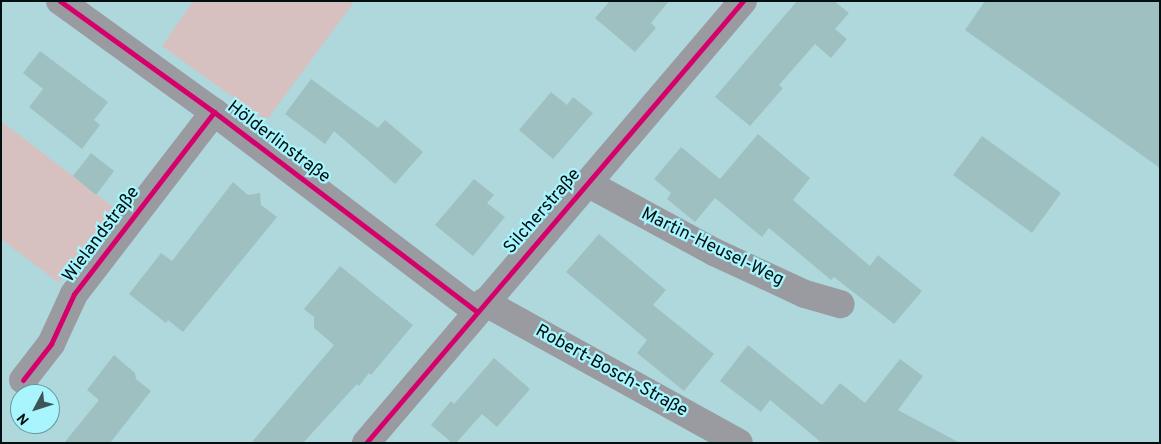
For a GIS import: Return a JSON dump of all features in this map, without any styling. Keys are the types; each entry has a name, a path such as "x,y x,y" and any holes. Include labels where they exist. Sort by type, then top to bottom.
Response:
{"street":[{"name":"Hölderlinstraße","path":"60,1 480,307"},
{"name":"Silcherstraße","path":"366,443 480,307 744,1"},
{"name":"Wielandstraße","path":"23,380 51,344 74,294 214,112"},
{"name":"Martin-Heusel-Weg","path":"587,183 714,252 806,294 841,304"},
{"name":"Robert-Bosch-Straße","path":"480,307 739,443"}],"shaded area":[{"path":"193,1 355,1 266,121 162,46"},
{"path":"1,121 116,209 59,283 1,239"}],"building":[{"path":"610,1 669,1 651,23 656,28 635,52 595,18"},
{"path":"797,1 834,1 849,13 835,29 847,39 831,58 815,44 779,85 783,88 750,126 715,97"},
{"path":"985,1 1160,1 1160,168 965,30"},
{"path":"40,51 108,102 94,120 100,125 82,149 29,107 43,89 23,73"},
{"path":"311,79 378,128 385,120 423,152 395,184 334,131 325,144 285,114"},
{"path":"551,92 567,105 573,97 593,113 553,159 519,130"},
{"path":"758,134 810,178 793,200 870,266 878,255 922,291 894,324 834,277 831,280 769,228 762,237 715,198 695,222 667,199 671,193 654,179 681,147 720,179"},
{"path":"982,136 1061,193 1032,233 953,175"},
{"path":"91,153 114,171 96,195 73,176"},
{"path":"474,179 494,195 487,203 505,217 473,256 435,225"},
{"path":"233,182 248,195 260,193 261,205 277,217 183,332 168,320 166,323 129,294 161,253 172,261"},
{"path":"599,234 666,290 653,305 714,354 684,391 637,353 647,340 566,272"},
{"path":"340,266 413,325 371,375 369,373 359,386 357,384 303,443 251,443 334,345 314,328 314,317 304,309"},
{"path":"748,345 822,405 840,383 865,403 900,359 923,376 898,410 960,443 822,443 770,400 761,412 720,381"},
{"path":"114,355 135,373 136,379 151,391 110,443 64,443 99,400 87,390"},
{"path":"494,358 530,389 497,427 482,414 456,443 452,443 431,425 451,401 454,404"}],"cycle path":[{"path":"60,1 214,112 476,311"},
{"path":"366,443 743,1"},
{"path":"23,380 51,344 74,294 214,112"}]}
